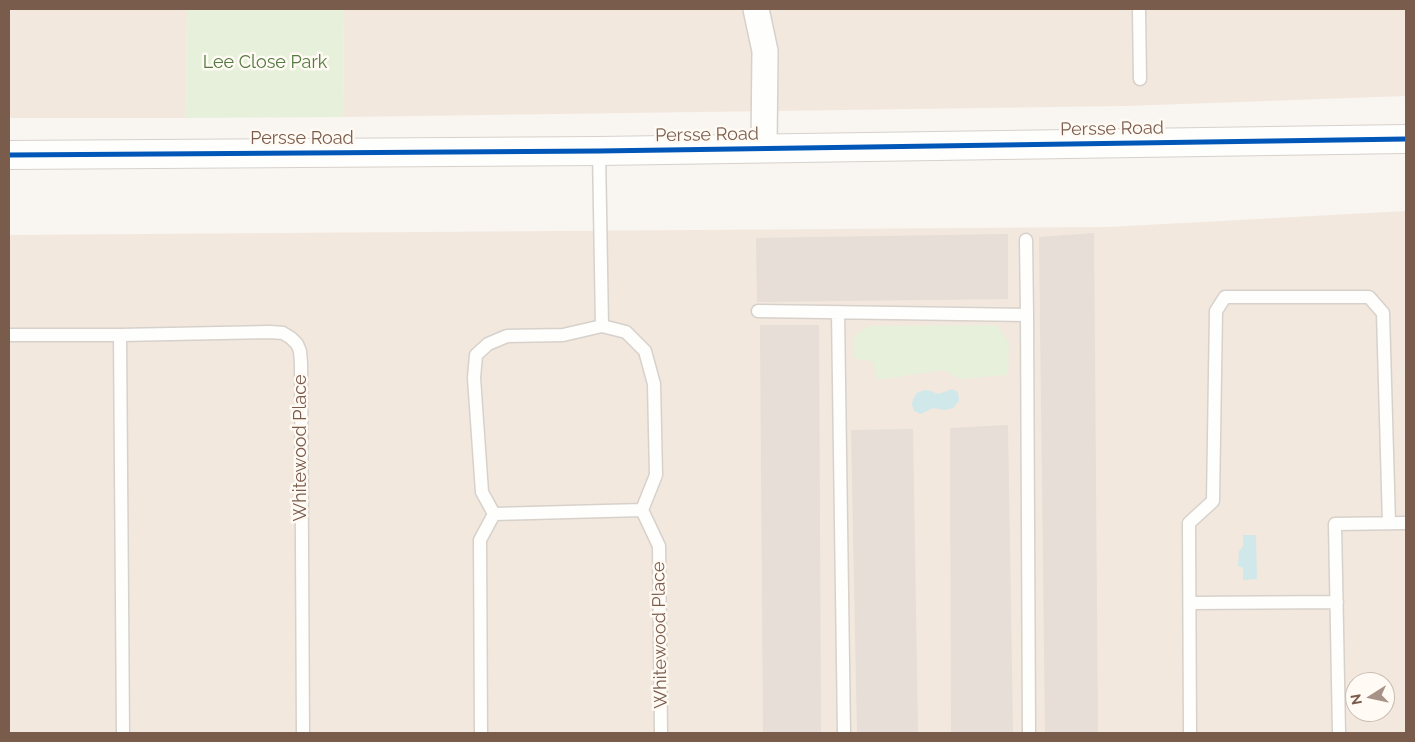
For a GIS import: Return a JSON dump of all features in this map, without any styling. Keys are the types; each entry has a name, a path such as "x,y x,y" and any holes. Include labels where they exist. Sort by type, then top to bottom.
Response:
{"street":[{"path":"756,9 765,51 764,148"},
{"name":"Persse Road","path":"9,155 599,151 1406,139"}],"lane":[{"path":"1139,9 1140,79"},
{"path":"599,151 602,326"},
{"path":"1026,240 1029,733"},
{"path":"1190,733 1189,523 1213,500 1216,311 1225,297 1369,297 1383,313 1389,523"},
{"path":"758,311 1027,315"},
{"path":"838,312 844,733"},
{"path":"602,326 626,332 645,351 654,384 656,475 642,510 494,514 482,492 474,378 476,355 488,344 507,336 563,335 602,326"},
{"name":"Whitewood Place","path":"9,335 270,332 283,333 297,344 301,362 303,733"},
{"path":"120,335 122,733"},
{"name":"Whitewood Place","path":"642,510 659,546 661,733"},
{"path":"482,733 480,540 494,514"},
{"path":"1339,733 1336,524 1406,523"},
{"path":"1190,603 1337,602"}],"shaded area":[{"path":"9,9 187,9 186,118 9,118"},
{"path":"344,9 1406,9 1406,96 1126,106 343,117"},
{"path":"1406,211 1406,733 9,733 9,235 1109,227"}],"green space":[{"name":"Lee Close Park","path":"187,9 344,9 343,117 186,118"},
{"path":"997,325 1009,343 1008,375 960,379 943,370 877,380 873,362 854,358 854,336 869,326"}],"water":[{"path":"952,389 958,392 959,401 953,408 945,410 933,408 921,414 914,411 913,399 917,393 924,390 938,394"},
{"path":"1243,535 1256,535 1257,579 1243,580 1243,568 1238,566 1239,551 1243,546"}],"building":[{"path":"1094,233 1098,733 1045,733 1039,237"},
{"path":"1008,234 1008,299 757,302 756,238"},
{"path":"760,325 819,325 821,733 763,733"},
{"path":"1008,425 1013,733 951,733 950,428"},
{"path":"913,429 918,733 857,733 851,430"}],"cycle path":[{"path":"9,155 599,151 1406,139"}]}
